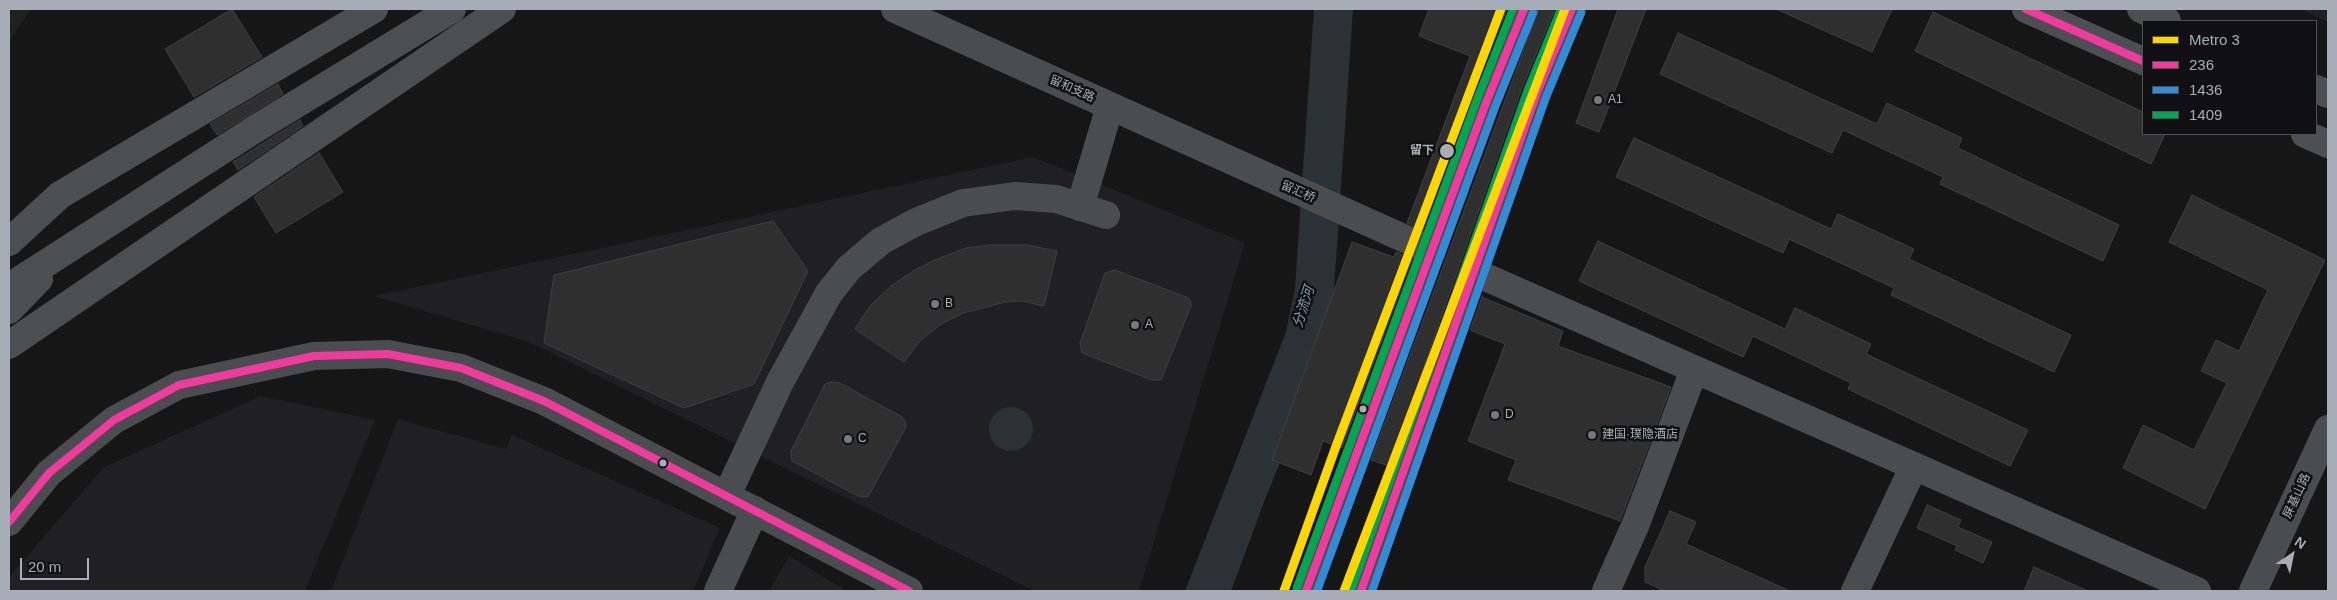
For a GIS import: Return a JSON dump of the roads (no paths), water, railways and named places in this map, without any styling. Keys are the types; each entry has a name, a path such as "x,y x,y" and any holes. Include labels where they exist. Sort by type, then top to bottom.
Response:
{"highway":[{"path":"9,242 60,195 374,9"},
{"path":"9,287 252,131 452,9"},
{"path":"9,345 502,9"},
{"path":"9,310 66,252"}],"main road":[{"path":"1306,591 1486,103 1524,9"},
{"path":"1361,591 1537,93 1572,9"},
{"path":"2026,9 2142,61"},
{"path":"2141,9 2165,20"},
{"path":"2307,135 2328,144"}],"street":[{"name":"留和支路","path":"895,9 1250,170"},
{"path":"1080,207 1110,106"},
{"name":"留汇桥","path":"1250,170 1432,251"},
{"path":"727,495 780,382 829,292 849,268 881,241 916,222 964,203 1015,196 1056,199 1106,216"},
{"path":"1474,272 2197,591"},
{"path":"9,522 50,472 114,420 179,385 314,356 388,354 461,368 544,401 909,591"},
{"path":"1606,591 1635,526 1694,370"},
{"name":"屏基山路","path":"2253,591 2328,429"},
{"path":"1855,591 1914,466"},
{"path":"718,591 756,510"}],"water":[{"name":"分流河","path":"1314,9 1353,9 1332,319 1316,374 1264,502 1231,591 1185,591 1286,332 1295,288"},
{"path":"1007,407 1015,407 1027,413 1033,429 1027,445 1015,451 1007,451 995,445 989,433 989,425 995,413"}],"metro line":[{"name":"3","path":"1284,591 1335,449 1501,9"},
{"name":"3","path":"1344,591 1565,9"}],"place":[{"name":"A1","path":"1598,100"},
{"name":"留下","path":"1447,151"},
{"name":"B","path":"935,304"},
{"name":"A","path":"1135,325"},
{"name":"D","path":"1495,415"},
{"name":"建国·璞隐酒店","path":"1592,435"},
{"name":"C","path":"848,439"}]}
